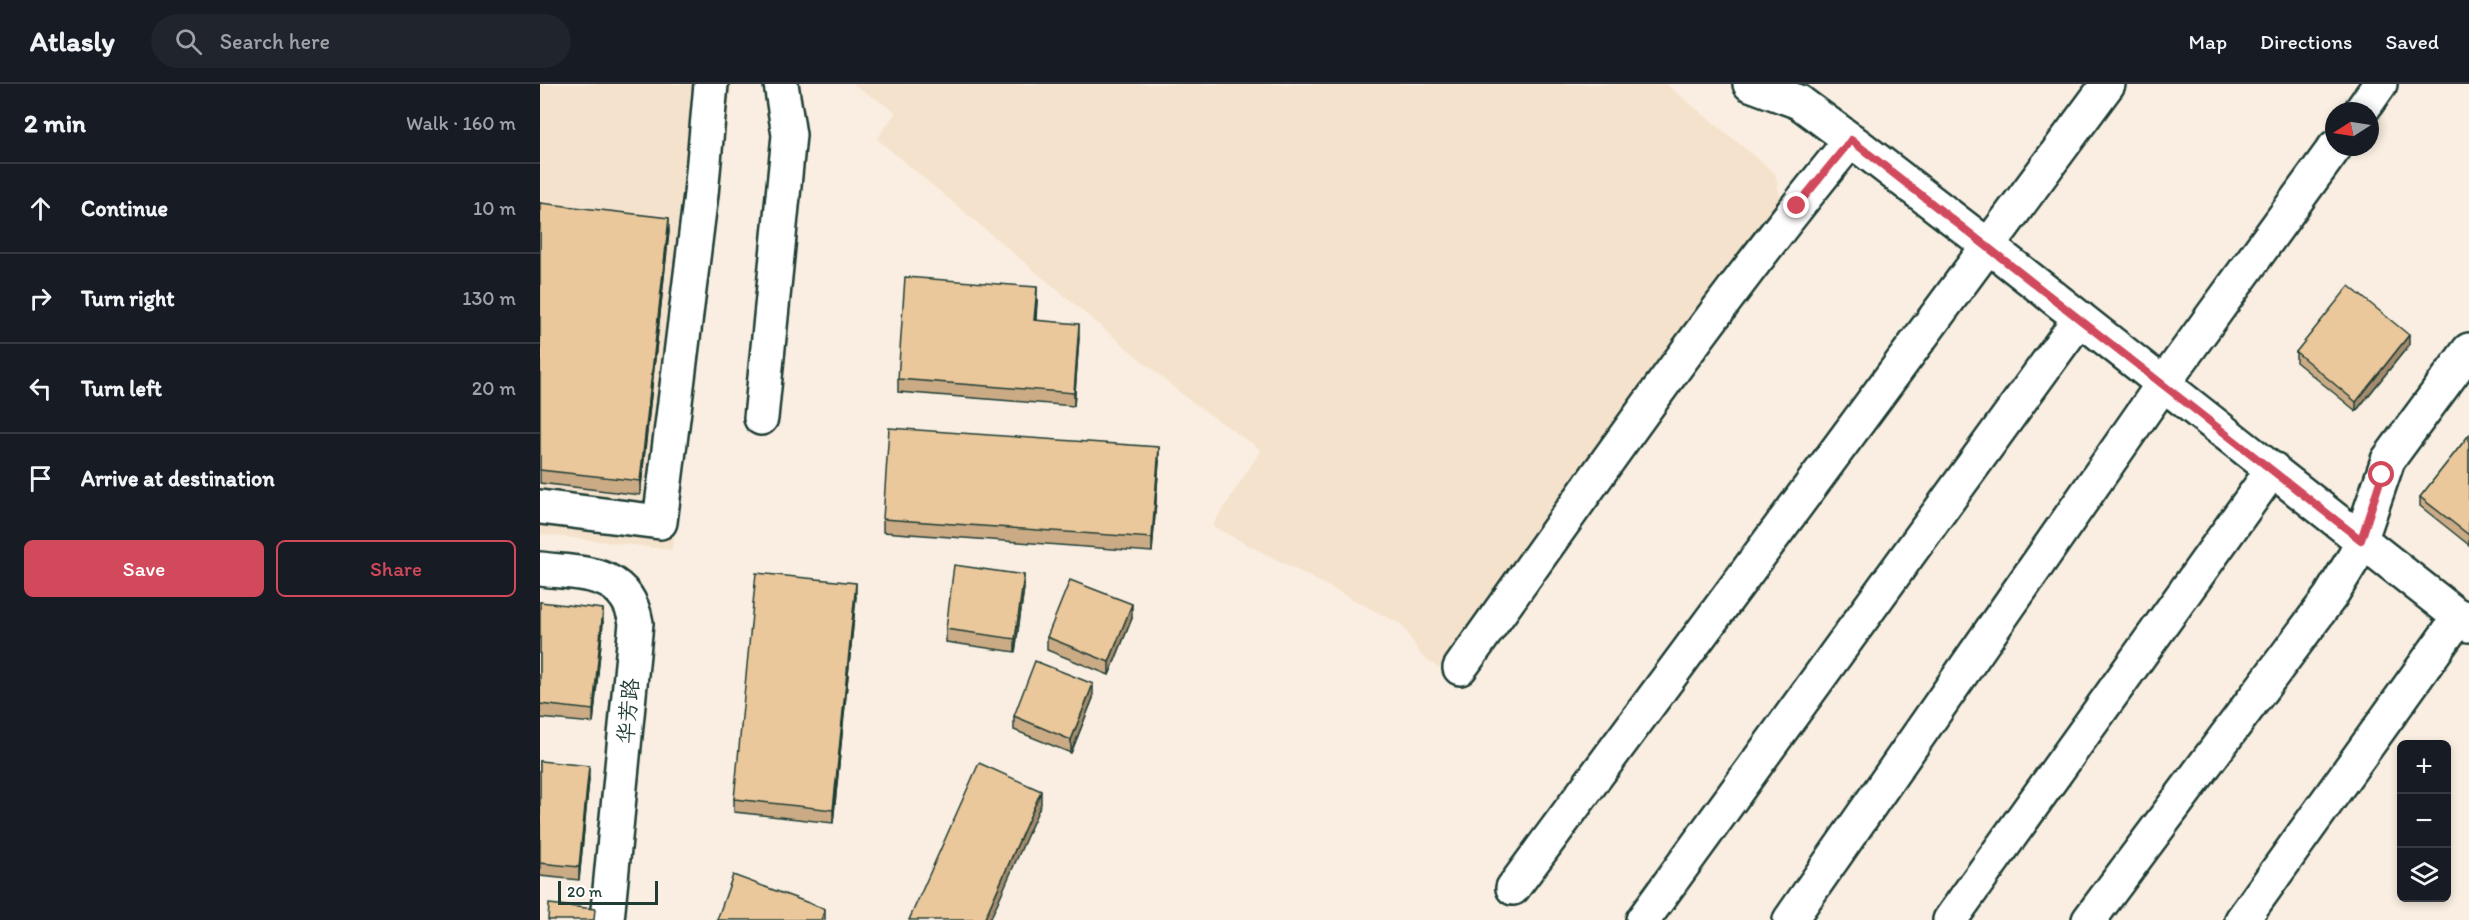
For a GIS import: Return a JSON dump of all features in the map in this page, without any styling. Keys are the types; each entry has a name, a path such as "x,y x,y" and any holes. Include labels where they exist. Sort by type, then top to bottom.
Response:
{"street":[{"path":"540,507 660,522 699,206 711,84"},
{"path":"761,418 789,135 781,84"},
{"path":"1750,84 1799,90 1856,143 2464,621 2242,920"},
{"path":"1514,888 2109,84"},
{"path":"2367,102 2380,84"},
{"path":"1460,668 1669,375 1797,206 1856,143"},
{"path":"1791,920 2163,384 2328,156"},
{"path":"1643,920 2080,318"},
{"path":"2089,920 2330,597 2350,564 2361,540 2388,460 2469,350"},
{"path":"1950,920 2273,469"},
{"name":"华芳路","path":"540,568 608,579 619,587 633,610 636,623 607,920"}],"shaded area":[{"path":"540,84 732,84 672,550 540,534"},
{"path":"853,84 1666,84 1775,173 1782,205 1439,668 1421,655 1402,625 1212,526 1261,450 1189,400 877,139 896,112"}],"building":[{"path":"540,203 669,218 640,481 540,470"},
{"path":"905,277 1037,287 1034,320 1079,324 1074,393 898,379"},
{"path":"2349,286 2409,335 2356,402 2296,352"},
{"path":"889,428 1159,447 1152,538 883,519"},
{"path":"2469,435 2469,535 2420,497"},
{"path":"954,565 1024,575 1015,639 946,629"},
{"path":"756,573 856,583 833,810 734,799"},
{"path":"1070,580 1132,604 1109,662 1047,637"},
{"path":"540,602 603,609 593,710 540,704"},
{"path":"1035,661 1093,684 1071,740 1014,716"},
{"path":"540,761 589,766 579,867 540,863"},
{"path":"979,763 1041,791 984,920 909,920"},
{"path":"733,875 825,909 821,920 717,920"},
{"path":"549,904 595,909 594,920 548,920"}],"route":[{"path":"1797,206 1851,140 1988,245 2361,540 2382,475"}]}
